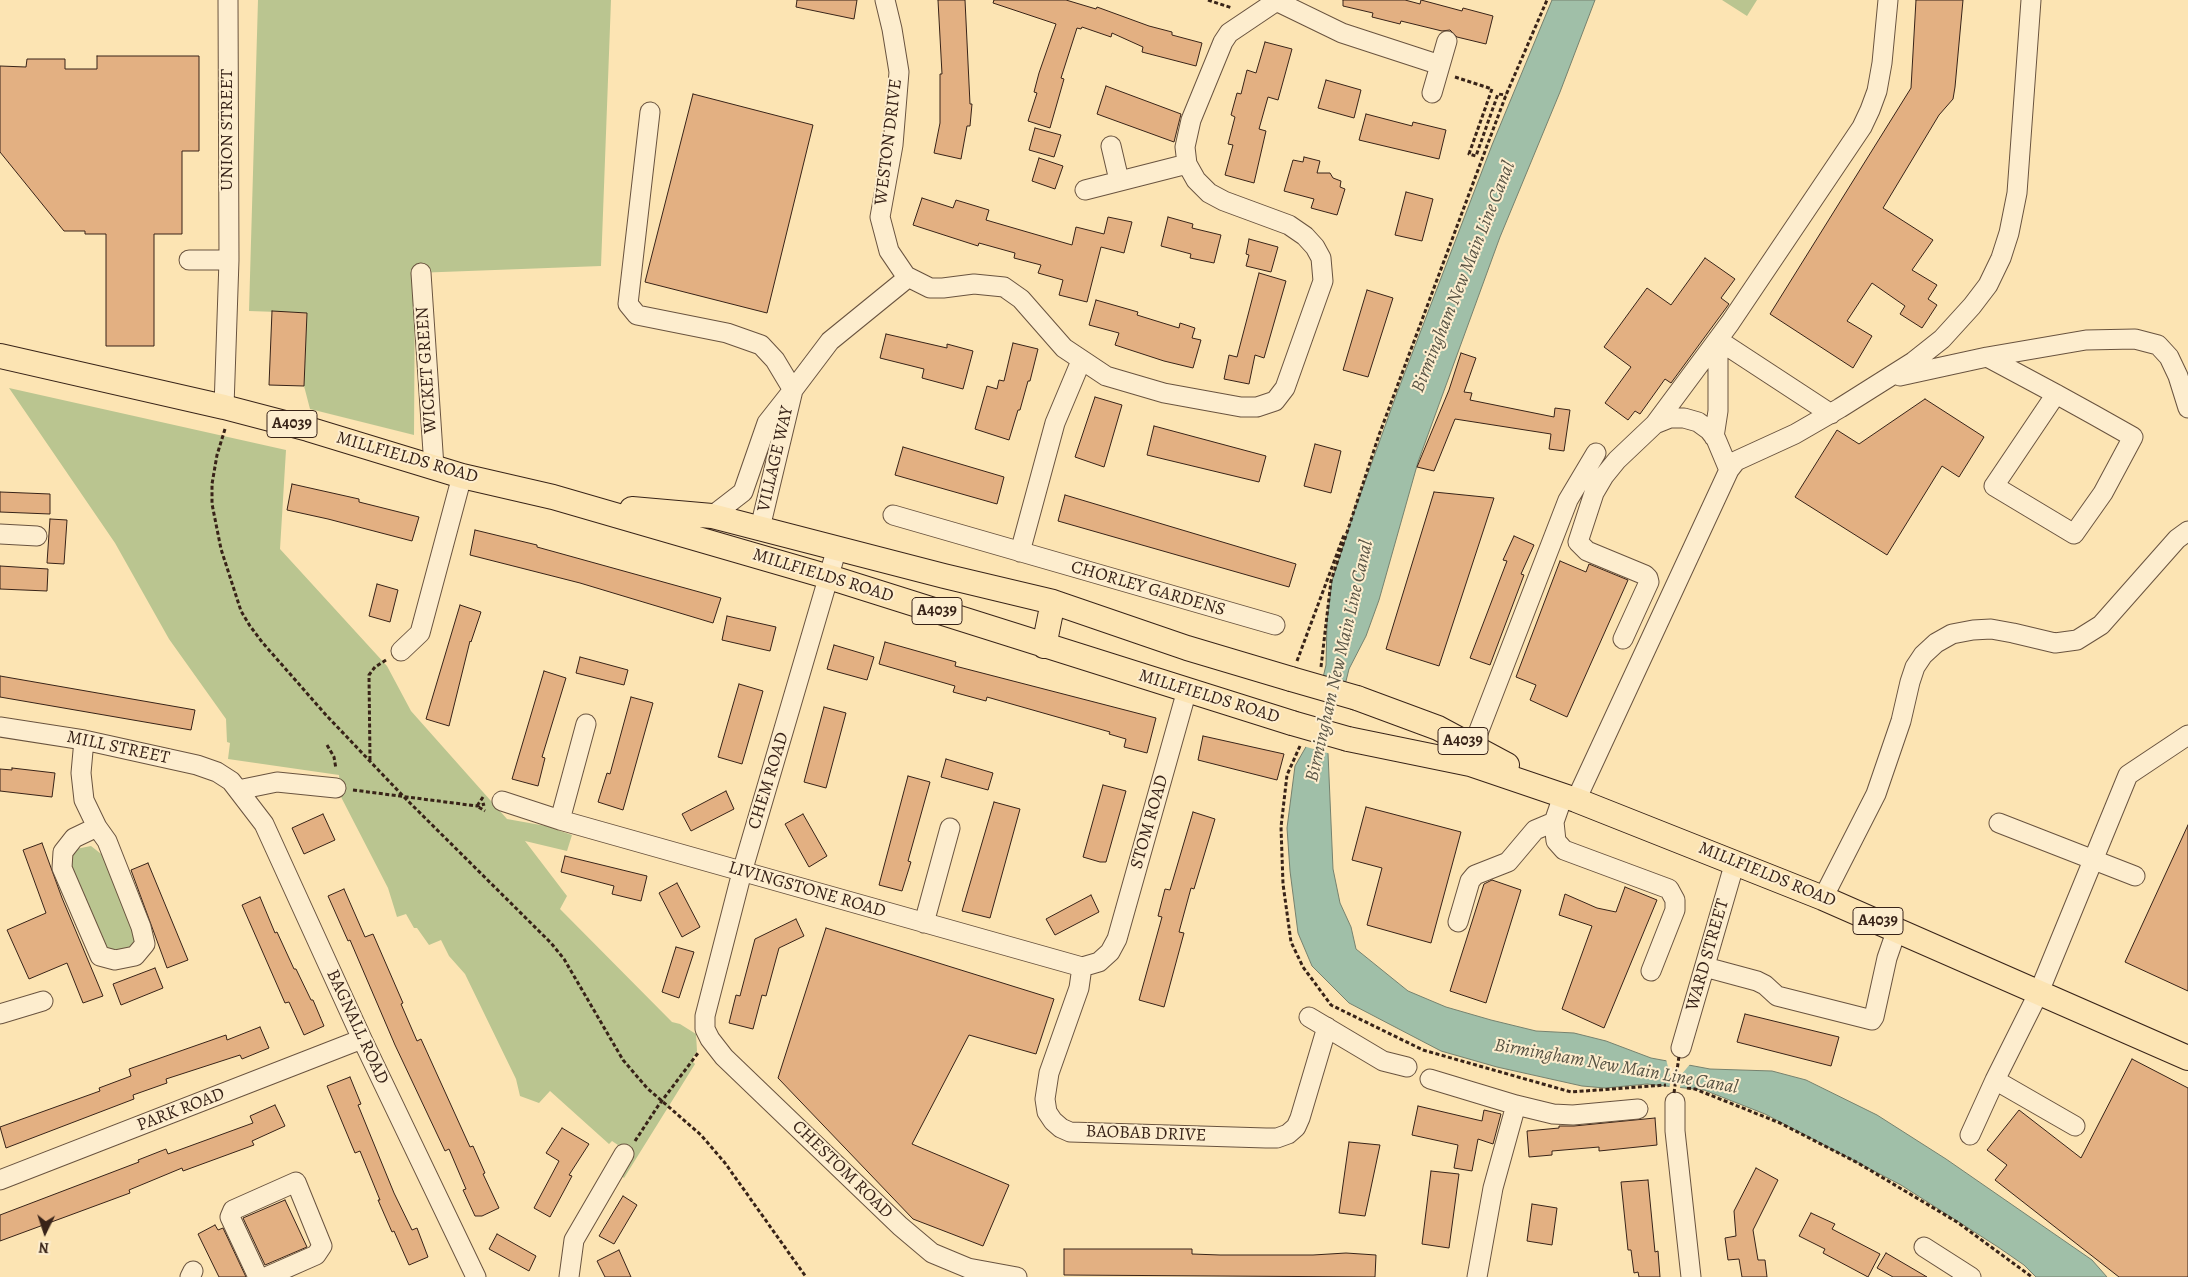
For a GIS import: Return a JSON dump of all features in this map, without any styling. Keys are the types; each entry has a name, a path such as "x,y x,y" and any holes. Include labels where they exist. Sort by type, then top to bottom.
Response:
{"main road":[{"name":"MILLFIELDS ROAD","path":"0,356 228,408 308,429 462,476 553,497 829,577 1044,646 1348,739 1471,755"},
{"name":"MILLFIELDS ROAD","path":"580,506 712,516 1052,602 1186,648 1357,698 1438,728 1471,755 1570,798 1823,898 2188,1058"},
{"path":"1044,646 1052,602"}],"street":[{"name":"UNION STREET","path":"228,0 228,408"},
{"name":"WESTON DRIVE","path":"884,0 892,29 899,72 893,144 880,217 889,251 906,276 930,288 974,284 1004,288 1021,300 1064,348 1106,376 1156,391 1241,408 1257,407 1275,401 1285,388 1323,281 1321,258 1316,247 1306,236 1288,224 1224,201 1209,193 1196,180 1188,164 1185,147 1191,120 1223,42 1229,32 1277,1"},
{"path":"1623,639 1649,582 1645,574 1587,551 1578,542 1594,493 1604,476 1617,460 1655,424 1718,340 1857,134 1870,110 1882,64 1888,0"},
{"path":"1458,922 1470,881 1475,874 1508,862 1535,830 1554,822 1570,798 1729,470 1736,461 1796,434 1913,362 1942,339 1988,285 2001,258 2009,233 2017,193 2031,0"},
{"path":"1277,1 1342,33 1439,68"},
{"path":"1432,93 1447,41"},
{"path":"650,112 628,304 637,315 727,333 761,346 775,360 793,390"},
{"path":"1110,146 1119,180"},
{"path":"1085,190 1188,164"},
{"path":"189,260 229,260"},
{"name":"WICKET GREEN","path":"421,272 434,467"},
{"name":"VILLAGE WAY","path":"712,516 743,492 767,423 830,341 906,280 906,276"},
{"path":"1886,379 1987,356 2086,340 2135,339 2158,345 2169,356 2188,408"},
{"path":"1718,340 1831,414"},
{"path":"1714,437 1718,411 1718,340"},
{"path":"1987,356 2056,394 2133,437 2104,493 2074,534 1994,486 2056,394"},
{"path":"1020,552 1056,423 1081,361"},
{"name":"VILLAGE WAY","path":"760,528 793,390"},
{"path":"1655,424 1670,418 1684,418 1698,422 1714,437 1729,470"},
{"path":"1471,755 1568,500 1596,453"},
{"path":"402,650 420,632 462,476"},
{"name":"CHORLEY GARDENS","path":"893,515 1275,625"},
{"path":"1823,898 1876,794 1902,721 1915,667 1923,656 1936,643 1952,634 1974,630 2006,632 2055,643 2077,640 2101,625 2178,539 2188,531"},
{"path":"0,534 37,536"},
{"name":"CHEM ROAD","path":"705,1016 742,872 838,548"},
{"name":"STOM ROAD","path":"1082,968 1099,962 1110,952 1116,939 1187,690"},
{"path":"560,820 586,724"},
{"name":"MILL STREET","path":"0,727 84,740 197,765 217,772 235,786"},
{"path":"1970,1135 2039,992 2128,775 2188,735"},
{"path":"84,740 81,773 84,800 110,849 141,927 145,944 135,956 115,960 100,956 62,868 63,852 74,838 97,827"},
{"path":"235,786 277,782 336,788"},
{"name":"BAGNALL ROAD","path":"235,786 264,824 362,1039 476,1277"},
{"name":"LIVINGSTONE ROAD","path":"502,801 560,820 1082,968"},
{"path":"1554,822 1556,841 1564,850 1669,889 1675,900 1675,910 1651,971"},
{"path":"1999,823 2094,858 2135,876"},
{"path":"924,923 950,828"},
{"name":"WARD STREET","path":"1680,1052 1735,862"},
{"path":"1705,967 1765,984 1777,996 1872,1020 1896,929"},
{"name":"BAOBAB DRIVE","path":"1082,968 1079,988 1049,1073 1045,1100 1047,1112 1053,1121 1061,1128 1070,1132 1266,1138 1277,1138 1288,1134 1296,1127 1300,1118 1327,1027"},
{"path":"0,1014 44,1001"},
{"name":"CHESTOM ROAD","path":"705,1016 705,1028 710,1039 724,1057 900,1226 932,1253 968,1268 1017,1277"},
{"path":"1309,1017 1383,1061 1406,1068"},
{"name":"PARK ROAD","path":"0,1180 362,1039"},
{"path":"1430,1079 1553,1114 1573,1115 1638,1109"},
{"path":"1995,1080 2075,1126"},
{"path":"1675,1097 1675,1131 1691,1277"},
{"path":"1477,1277 1493,1188 1516,1105"},
{"path":"569,1277 574,1240 629,1148"},
{"path":"258,1277 230,1217 234,1210 296,1182 322,1246 316,1255 266,1277"},
{"path":"1924,1247 1964,1275"}],"path":[{"path":"1439,68 1492,89 1469,154 1476,156 1498,94 1506,95"},
{"path":"228,408 212,484 212,504 221,549 242,611 262,642 404,797 551,942 576,979 623,1060 647,1088 701,1135 725,1163 806,1277"},
{"path":"1291,679 1355,504"},
{"path":"370,760 369,675 375,667 402,650"},
{"path":"327,744 334,757 336,788"},
{"path":"358,791 476,806"},
{"path":"629,1148 662,1100 710,1039"},
{"path":"1675,1097 1680,1052"}],"shaded area":[{"path":"258,0 611,0 601,266 415,273 414,435 310,409 304,386 307,313 249,311"},
{"path":"1722,0 1757,0 1747,16"},
{"path":"9,388 286,450 280,549 387,666 411,711 507,819 546,826 572,835 567,851 525,841 567,896 560,909 672,1022 680,1024 696,1034 697,1051 691,1060 695,1064 624,1178 619,1174 630,1153 612,1141 609,1144 550,1091 539,1103 520,1096 516,1079 465,974 449,956 441,940 429,945 417,928 414,928 406,914 397,917 388,888 340,795 339,775 228,759 230,743 227,742 226,719 169,639 115,543"},
{"path":"91,846 105,857 137,939 129,953 106,949 72,872 71,859 76,849"}],"water":[{"name":"Birmingham New Main Line Canal","path":"1552,0 1595,0 1560,92 1500,237 1418,462 1379,600 1366,636 1349,669 1328,753 1333,869 1340,903 1351,927 1356,949 1408,991 1446,1007 1536,1031 1574,1033 1606,1041 1651,1058 1710,1069 1772,1071 1806,1080 1877,1115 1946,1159 2092,1260 2107,1277 2036,1277 2024,1265 1998,1247 1901,1185 1765,1114 1704,1090 1647,1084 1605,1088 1582,1086 1497,1067 1441,1051 1349,1003 1312,966 1298,933 1287,828 1295,766 1307,745 1326,665 1327,621 1332,581 1354,512 1397,393 1492,145"}],"pier":[{"path":"1321,675 1348,684 1331,754 1303,746"},
{"path":"1666,1059 1691,1063 1681,1075 1680,1090 1669,1089 1671,1079"}],"building":[{"path":"797,0 857,0 854,19 796,7"},
{"path":"938,0 965,0 970,104 972,104 970,126 967,126 961,159 934,153 940,123 940,74 942,74"},
{"path":"994,0 1066,0 1096,9 1097,7 1149,26 1172,32 1172,35 1202,43 1196,66 1142,52 1143,47 1112,33 1111,37 1082,27 1081,29 1077,28 1061,78 1064,79 1050,128 1028,121 1037,93 1034,92 1039,73 1056,24 993,3"},
{"path":"1343,0 1405,0 1420,4 1421,0 1462,11 1463,8 1493,16 1486,44 1457,37 1450,30 1442,31 1401,21 1400,24 1372,17 1373,13 1343,6"},
{"path":"1916,0 1963,0 1955,87 1953,99 1939,115 1883,208 1933,240 1912,270 1937,285 1928,299 1937,305 1922,328 1900,314 1905,306 1872,283 1847,321 1872,336 1853,368 1770,314 1911,88"},
{"path":"1265,42 1292,49 1278,100 1268,97 1259,129 1266,131 1254,183 1225,175 1233,145 1228,144 1235,117 1231,115 1237,93 1241,94 1247,70 1256,73"},
{"path":"97,56 199,56 199,151 182,151 182,234 154,234 154,346 106,346 106,234 64,231 0,152 0,66 26,67 27,59 65,59 65,69 97,69"},
{"path":"1326,80 1361,90 1354,118 1318,108"},
{"path":"1106,86 1181,114 1174,142 1097,114"},
{"path":"693,94 813,125 767,313 645,282"},
{"path":"1366,114 1412,126 1413,122 1446,130 1439,159 1359,140"},
{"path":"1035,128 1061,135 1054,157 1029,150"},
{"path":"1304,157 1320,161 1317,173 1330,173 1333,178 1341,181 1340,187 1345,189 1337,215 1311,208 1314,199 1284,191 1293,160 1303,162"},
{"path":"1039,158 1063,166 1055,189 1032,181"},
{"path":"1406,192 1433,199 1422,241 1395,235"},
{"path":"922,198 953,208 956,200 989,210 986,220 1072,245 1076,227 1104,234 1108,217 1132,222 1124,253 1101,247 1087,302 1059,295 1063,280 1038,273 1041,265 1014,258 1015,253 979,243 978,246 913,225"},
{"path":"1168,217 1193,224 1192,228 1221,235 1214,263 1190,258 1191,254 1161,246"},
{"path":"1249,239 1278,247 1271,272 1246,266 1249,255 1246,254"},
{"path":"1705,258 1735,279 1721,298 1729,304 1671,383 1665,379 1640,414 1635,411 1628,420 1605,403 1631,367 1604,347 1647,288 1671,305"},
{"path":"1259,273 1286,281 1264,358 1255,355 1249,384 1224,379 1229,355 1237,357"},
{"path":"1367,290 1393,298 1368,377 1343,370"},
{"path":"1096,300 1138,312 1137,315 1179,328 1180,323 1195,328 1192,338 1201,340 1193,368 1115,345 1119,333 1089,325"},
{"path":"272,311 307,313 304,386 269,385"},
{"path":"886,334 947,348 947,344 973,351 963,389 922,378 924,369 880,358"},
{"path":"1013,343 1038,349 1030,381 1028,381 1009,440 975,429 987,386 997,389 999,380 1004,381"},
{"path":"1461,353 1476,358 1464,392 1472,393 1470,400 1554,417 1555,408 1570,410 1564,451 1549,449 1551,434 1455,419 1434,471 1417,467 1449,390"},
{"path":"1095,397 1122,405 1104,467 1075,457"},
{"path":"1925,399 1984,437 1959,477 1942,466 1887,555 1795,497 1837,430 1859,444"},
{"path":"1154,426 1266,456 1259,482 1147,455"},
{"path":"1315,444 1341,451 1331,493 1304,486"},
{"path":"903,447 1004,477 997,504 895,475"},
{"path":"292,484 359,499 359,502 419,517 412,541 287,510"},
{"path":"0,492 50,494 50,514 0,512"},
{"path":"1434,492 1494,498 1439,666 1386,649"},
{"path":"1065,495 1296,564 1289,587 1058,521"},
{"path":"50,519 67,520 64,564 47,563"},
{"path":"475,530 537,545 537,547 721,598 713,623 580,583 470,555"},
{"path":"1514,536 1534,545 1521,574 1524,575 1490,665 1470,658 1507,561 1503,560"},
{"path":"1560,561 1586,572 1589,564 1628,580 1567,717 1530,700 1536,685 1516,677"},
{"path":"0,566 48,569 47,591 0,589"},
{"path":"377,584 398,590 390,622 369,616"},
{"path":"460,605 481,612 470,641 449,726 426,719"},
{"path":"727,616 776,627 770,651 722,640"},
{"path":"885,642 956,662 955,666 1156,718 1147,753 1124,747 1126,739 1109,734 1110,732 987,697 986,701 953,692 955,686 879,664"},
{"path":"834,645 874,657 867,680 827,669"},
{"path":"580,657 628,670 624,685 576,673"},
{"path":"544,671 566,678 542,757 545,758 538,786 512,779"},
{"path":"0,676 195,710 191,730 0,697"},
{"path":"739,684 763,691 742,764 718,757"},
{"path":"631,697 653,703 623,810 598,802 607,773 610,774"},
{"path":"824,707 846,713 826,788 804,782"},
{"path":"1203,736 1284,754 1277,780 1198,760"},
{"path":"946,759 993,773 988,790 941,777"},
{"path":"12,768 55,773 52,797 0,791 0,769 12,770"},
{"path":"908,776 930,782 908,861 911,862 902,891 879,885"},
{"path":"1103,785 1126,791 1106,862 1100,862 1083,857"},
{"path":"726,791 734,809 691,831 682,814"},
{"path":"994,802 1020,809 990,918 962,911"},
{"path":"1366,807 1461,832 1431,943 1367,925 1382,868 1352,860"},
{"path":"1193,812 1215,819 1194,889 1191,888 1179,932 1184,933 1164,1007 1139,1000 1162,917 1158,916 1165,889 1170,890"},
{"path":"323,814 335,840 304,854 292,828"},
{"path":"803,814 827,856 809,867 785,824"},
{"path":"2188,825 2188,991 2125,962"},
{"path":"42,843 62,898 103,996 83,1003 67,963 29,979 7,930 46,913 23,850"},
{"path":"565,856 647,876 641,901 612,894 614,886 561,872"},
{"path":"148,863 188,960 167,968 131,870"},
{"path":"1492,880 1521,890 1486,1003 1450,991 1484,884"},
{"path":"677,883 700,927 682,937 659,893"},
{"path":"1625,887 1657,900 1604,1028 1562,1009 1592,926 1559,915 1565,894 1597,908 1616,912"},
{"path":"344,889 365,937 373,934 403,1003 401,1004 417,1041 421,1039 470,1147 473,1146 485,1173 483,1174 499,1208 482,1216 475,1216 463,1190 466,1189 449,1149 445,1151 395,1045 350,940 348,941 328,896"},
{"path":"1091,895 1099,912 1055,935 1046,919"},
{"path":"260,897 275,933 277,932 294,969 296,969 311,1000 313,1000 324,1026 304,1035 289,1002 285,1003 242,905"},
{"path":"796,919 804,936 779,948 766,996 762,995 753,1029 729,1023 736,995 740,996 755,939"},
{"path":"826,928 1054,999 1036,1054 969,1035 912,1144 1009,1185 983,1246 913,1219 778,1078"},
{"path":"676,947 694,952 679,998 662,992"},
{"path":"155,968 163,988 121,1005 113,984"},
{"path":"1745,1014 1839,1037 1831,1066 1737,1042"},
{"path":"260,1027 269,1048 242,1059 240,1055 166,1079 167,1083 133,1095 134,1099 6,1148 0,1127 100,1091 99,1088 131,1076 129,1069 226,1035 227,1040"},
{"path":"2132,1059 2188,1088 2188,1277 2119,1277 1995,1180 2007,1165 1987,1150 2019,1110 2081,1158"},
{"path":"350,1077 361,1104 358,1105 394,1193 412,1230 417,1228 428,1257 409,1265 378,1200 380,1200 360,1151 355,1153 327,1086"},
{"path":"275,1105 285,1126 252,1141 254,1145 183,1171 182,1168 129,1190 130,1193 0,1241 0,1215 139,1162 138,1160 166,1149 168,1154 253,1123 250,1116"},
{"path":"1418,1106 1482,1121 1484,1110 1501,1114 1493,1144 1478,1139 1472,1171 1454,1168 1458,1145 1412,1135"},
{"path":"1655,1118 1657,1145 1599,1151 1599,1147 1552,1151 1552,1155 1529,1157 1527,1131 1559,1128 1559,1126"},
{"path":"562,1128 589,1144 569,1175 572,1176 550,1217 534,1208 559,1161 546,1153"},
{"path":"1349,1142 1380,1145 1365,1216 1339,1213"},
{"path":"1756,1168 1778,1180 1753,1230 1758,1260 1765,1260 1767,1277 1742,1277 1739,1259 1728,1260 1725,1238 1736,1236 1734,1211"},
{"path":"1431,1171 1459,1174 1449,1248 1422,1244"},
{"path":"1648,1180 1655,1252 1658,1251 1660,1277 1639,1277 1638,1272 1634,1273 1631,1250 1628,1250 1621,1182"},
{"path":"623,1196 637,1205 614,1244 599,1236"},
{"path":"285,1200 307,1247 265,1265 243,1218"},
{"path":"1532,1204 1557,1208 1552,1245 1527,1241"},
{"path":"1811,1213 1835,1224 1832,1229 1880,1254 1868,1277 1823,1253 1825,1249 1799,1236"},
{"path":"215,1225 218,1230 223,1228 246,1277 219,1277 198,1234"},
{"path":"497,1234 536,1256 529,1271 489,1249"},
{"path":"1064,1249 1192,1249 1192,1254 1220,1255 1346,1253 1376,1255 1375,1277 1064,1275"},
{"path":"619,1250 631,1277 605,1277 597,1261"},
{"path":"1886,1253 1927,1277 1893,1277 1877,1268"}]}
